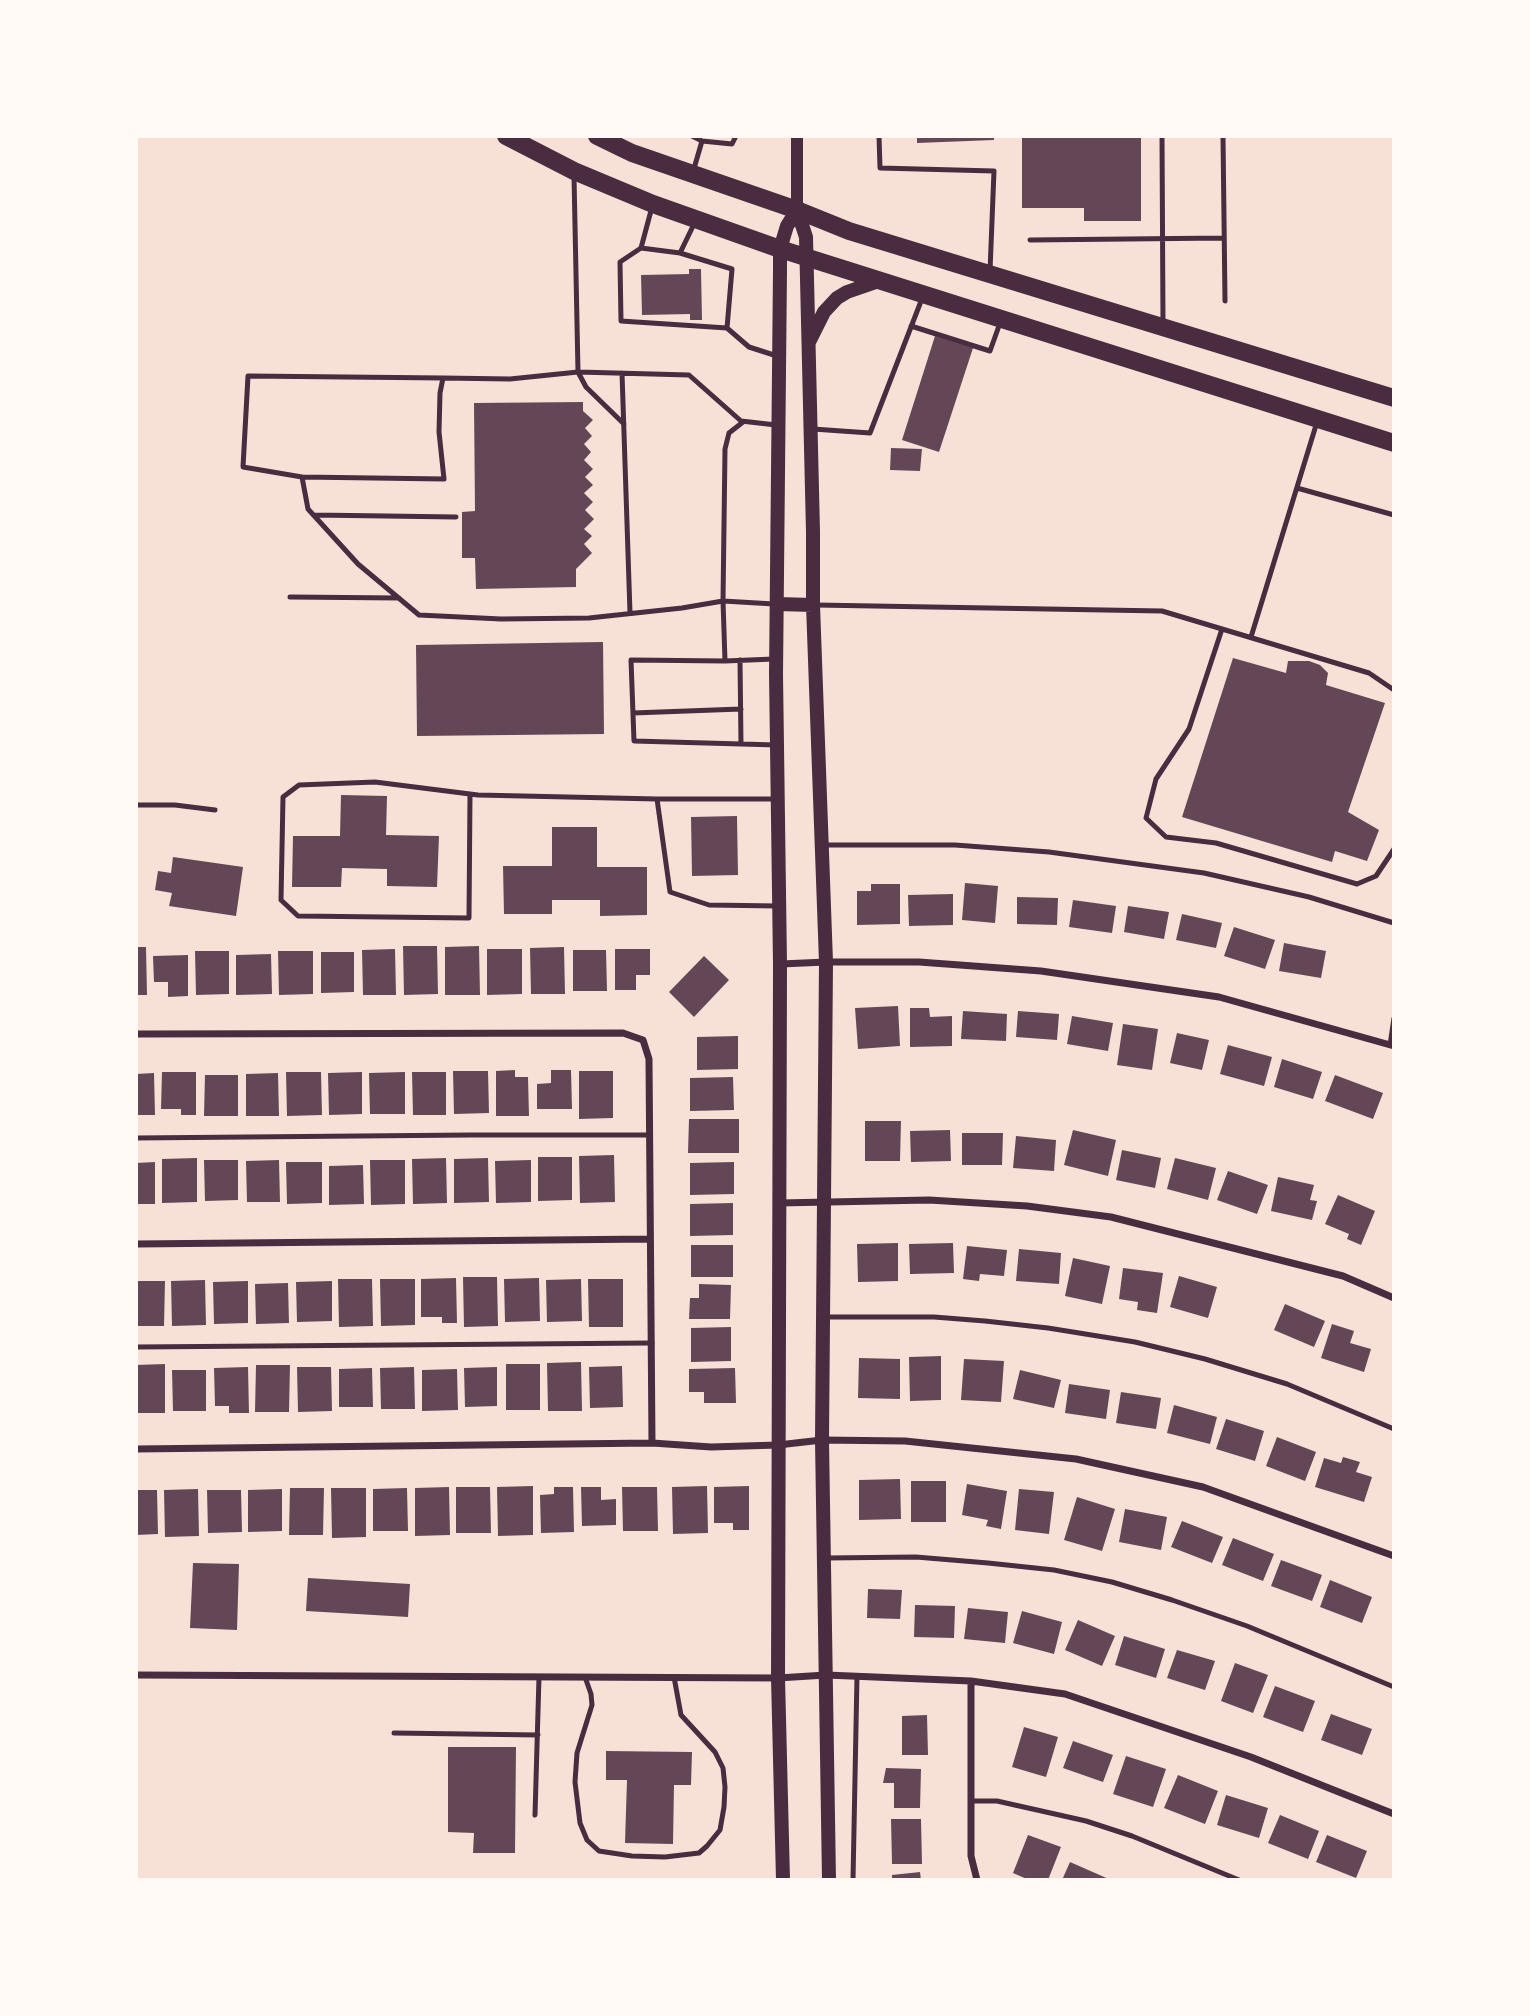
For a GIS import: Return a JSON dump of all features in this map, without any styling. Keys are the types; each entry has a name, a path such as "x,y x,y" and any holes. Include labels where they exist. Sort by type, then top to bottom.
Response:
{"main road":[{"path":"506,136 573,171 653,204 780,249 1394,443"},
{"path":"597,136 632,153 797,210 849,231 1394,398"},
{"path":"783,1880 778,1678 779,357 780,249 787,226 797,210"},
{"path":"797,210 806,237 807,258 813,605 826,962 821,1440 829,1880"},
{"path":"808,343 824,312 837,298 879,281"},
{"path":"777,604 813,605"}],"street":[{"path":"797,136 797,210"},
{"path":"780,964 919,962 1041,971 1219,997 1392,1046"},
{"path":"136,1034 623,1033 643,1040 649,1059 652,1443"},
{"path":"779,1203 929,1200 1027,1206 1111,1217 1343,1276 1394,1298"},
{"path":"136,1244 650,1240"},
{"path":"136,1449 652,1443 711,1447 778,1445 821,1440 905,1441 1076,1459 1203,1486 1394,1556"},
{"path":"136,1675 778,1678 826,1675 971,1681 1065,1693 1251,1757 1394,1814"},
{"path":"971,1681 971,1856 977,1880"}],"lane":[{"path":"692,136 702,141 732,144 736,136"},
{"path":"879,136 880,168 994,171 989,274"},
{"path":"1163,136 1163,326"},
{"path":"1223,136 1225,301"},
{"path":"692,175 702,141"},
{"path":"573,171 578,372 586,387 624,424"},
{"path":"653,204 640,248 620,262 621,321 727,328 750,347 779,357"},
{"path":"680,253 696,219"},
{"path":"1030,240 1224,239"},
{"path":"640,248 680,253 732,269 727,328"},
{"path":"810,429 870,433 923,295"},
{"path":"911,326 990,351 1001,320"},
{"path":"443,378 439,432 443,479 302,477 243,467 248,376 443,378 510,379 578,372 689,375 743,422 779,426"},
{"path":"622,373 630,613"},
{"path":"1251,637 1318,419"},
{"path":"725,661 724,449 729,433 743,422"},
{"path":"302,477 308,509 358,564 418,615 501,619 589,618 723,601 777,604"},
{"path":"1297,488 1394,515"},
{"path":"314,515 456,517"},
{"path":"290,597 399,598"},
{"path":"813,605 1162,611 1369,673 1394,690"},
{"path":"1222,629 1189,729 1156,779 1146,818 1166,837 1216,843 1357,884 1376,876 1394,849"},
{"path":"777,659 631,660 634,741 777,744"},
{"path":"740,660 741,744"},
{"path":"633,713 741,709"},
{"path":"470,794 469,918 298,916 281,900 283,797 299,785 375,782 470,794 778,799"},
{"path":"657,799 670,892 709,905 779,906"},
{"path":"136,805 175,805 215,810"},
{"path":"822,845 955,845 1049,852 1204,873 1308,897 1394,923"},
{"path":"1392,1046 1394,1018"},
{"path":"136,1138 649,1135"},
{"path":"822,1317 934,1317 985,1321 1135,1342 1205,1359 1287,1384 1394,1429"},
{"path":"136,1347 652,1343"},
{"path":"824,1558 916,1557 976,1562 1054,1570 1112,1583 1247,1626 1394,1687"},
{"path":"853,1880 857,1676"},
{"path":"535,1815 539,1677"},
{"path":"585,1677 592,1705 578,1753 576,1782 580,1824 587,1840 599,1851 665,1857 699,1853 720,1830 724,1807 723,1768 715,1752 681,1715 674,1677"},
{"path":"394,1733 538,1735"},
{"path":"971,1801 997,1801 1086,1821 1132,1836 1239,1880"}],"building":[{"path":"917,136 994,136 994,140 917,143"},
{"path":"1022,136 1141,136 1141,221 1084,221 1084,208 1022,208"},
{"path":"689,269 701,269 702,320 690,320 690,314 642,315 641,275 689,274"},
{"path":"935,336 973,348 939,452 902,440"},
{"path":"583,402 583,411 593,420 585,428 592,436 584,444 591,452 584,460 593,469 585,477 593,485 584,493 593,502 585,510 594,519 584,529 592,536 584,544 592,553 576,569 576,587 476,589 475,558 462,558 462,512 475,511 474,403"},
{"path":"891,448 922,449 920,471 890,470"},
{"path":"603,642 604,734 417,736 416,645"},
{"path":"1233,658 1286,673 1288,661 1309,661 1320,665 1328,673 1326,685 1385,703 1348,812 1379,830 1367,861 1335,851 1332,862 1182,817"},
{"path":"341,795 387,796 386,835 439,836 437,887 387,886 387,869 342,868 341,887 292,887 293,836 340,836"},
{"path":"737,816 738,875 692,876 691,817"},
{"path":"552,827 597,827 597,867 647,867 647,915 600,916 600,900 552,900 552,914 504,914 503,866 552,866"},
{"path":"173,857 243,867 236,916 169,906 172,893 155,890 158,871 171,873"},
{"path":"965,883 998,886 995,923 962,920"},
{"path":"871,884 900,884 900,924 857,925 857,891 871,891"},
{"path":"953,894 953,925 909,926 908,895"},
{"path":"1017,897 1058,898 1057,925 1017,924"},
{"path":"1073,900 1116,906 1112,933 1069,927"},
{"path":"1128,906 1169,912 1164,939 1124,932"},
{"path":"1182,914 1222,923 1216,948 1176,940"},
{"path":"1234,927 1275,940 1265,969 1224,956"},
{"path":"1284,943 1326,951 1321,978 1279,971"},
{"path":"403,946 437,946 438,994 404,995"},
{"path":"479,946 480,995 445,995 445,947"},
{"path":"136,947 146,947 147,995 136,995"},
{"path":"564,947 565,994 531,994 530,948"},
{"path":"395,949 396,995 363,995 362,950"},
{"path":"487,949 522,949 522,994 487,995"},
{"path":"615,949 650,949 650,975 636,975 636,990 615,990"},
{"path":"573,950 606,950 607,991 573,991"},
{"path":"195,951 229,951 229,994 196,995"},
{"path":"278,951 313,951 313,994 279,995"},
{"path":"321,952 354,952 354,992 321,993"},
{"path":"271,954 272,994 236,995 236,955"},
{"path":"188,955 188,996 168,997 168,982 154,982 153,956"},
{"path":"704,956 729,980 694,1017 669,992"},
{"path":"898,1006 900,1046 858,1049 855,1008"},
{"path":"910,1008 929,1008 930,1017 952,1016 952,1046 910,1047"},
{"path":"963,1011 1007,1014 1006,1041 961,1039"},
{"path":"1018,1011 1059,1014 1057,1040 1016,1037"},
{"path":"1072,1016 1113,1023 1108,1051 1067,1044"},
{"path":"1123,1024 1158,1029 1152,1070 1117,1065"},
{"path":"1177,1033 1209,1040 1202,1070 1170,1063"},
{"path":"738,1036 738,1069 697,1070 697,1037"},
{"path":"1228,1045 1272,1057 1264,1086 1220,1074"},
{"path":"1282,1059 1322,1072 1313,1099 1274,1087"},
{"path":"515,1070 515,1077 528,1077 529,1116 496,1116 496,1071"},
{"path":"551,1070 571,1070 572,1109 537,1109 537,1084 551,1083"},
{"path":"453,1071 488,1071 489,1113 454,1114"},
{"path":"579,1071 613,1071 613,1118 579,1119"},
{"path":"162,1072 196,1072 196,1115 181,1115 181,1109 161,1109"},
{"path":"286,1072 321,1072 322,1115 287,1116"},
{"path":"362,1072 362,1114 329,1115 328,1073"},
{"path":"405,1072 405,1114 370,1114 369,1073"},
{"path":"412,1072 446,1072 446,1115 413,1115"},
{"path":"154,1073 155,1115 136,1115 136,1074"},
{"path":"278,1073 279,1116 246,1116 246,1074"},
{"path":"205,1075 238,1075 238,1116 204,1116"},
{"path":"1335,1075 1383,1093 1373,1119 1325,1101"},
{"path":"733,1077 734,1110 690,1111 690,1078"},
{"path":"689,1119 739,1119 739,1153 688,1153"},
{"path":"865,1121 901,1121 900,1161 865,1161"},
{"path":"950,1130 951,1161 911,1162 910,1131"},
{"path":"1073,1130 1116,1140 1108,1176 1064,1165"},
{"path":"962,1133 1003,1133 1002,1165 962,1165"},
{"path":"1016,1136 1056,1140 1054,1171 1013,1168"},
{"path":"1122,1150 1161,1158 1155,1188 1116,1180"},
{"path":"614,1155 615,1202 580,1203 579,1156"},
{"path":"538,1157 572,1157 572,1200 538,1201"},
{"path":"197,1158 197,1202 162,1203 162,1159"},
{"path":"446,1158 447,1203 413,1204 412,1159"},
{"path":"488,1158 489,1202 454,1203 454,1159"},
{"path":"1175,1158 1216,1168 1208,1200 1167,1189"},
{"path":"204,1160 238,1160 238,1200 205,1201"},
{"path":"279,1160 280,1202 247,1202 246,1161"},
{"path":"370,1160 405,1160 405,1204 371,1205"},
{"path":"531,1160 531,1202 496,1203 495,1161"},
{"path":"155,1162 155,1204 136,1204 136,1163"},
{"path":"286,1162 322,1162 322,1203 287,1204"},
{"path":"734,1162 734,1194 690,1195 690,1163"},
{"path":"363,1165 364,1204 329,1205 329,1166"},
{"path":"1228,1171 1268,1185 1257,1214 1217,1200"},
{"path":"1278,1177 1314,1185 1310,1200 1317,1201 1312,1220 1271,1211"},
{"path":"1338,1195 1375,1211 1361,1245 1347,1239 1349,1234 1325,1224"},
{"path":"733,1203 733,1235 690,1236 690,1204"},
{"path":"898,1243 898,1281 858,1282 857,1244"},
{"path":"953,1243 954,1273 910,1274 909,1244"},
{"path":"691,1245 733,1245 733,1277 691,1277"},
{"path":"967,1246 1007,1250 1004,1276 980,1274 979,1281 963,1279"},
{"path":"1019,1249 1061,1253 1059,1284 1016,1281"},
{"path":"1073,1258 1110,1266 1102,1304 1065,1296"},
{"path":"1123,1268 1163,1273 1157,1313 1137,1310 1138,1302 1119,1299"},
{"path":"1179,1276 1217,1287 1208,1318 1170,1307"},
{"path":"463,1277 497,1277 498,1326 464,1327"},
{"path":"456,1278 457,1323 442,1323 442,1317 421,1317 421,1279"},
{"path":"539,1278 540,1321 505,1322 504,1279"},
{"path":"338,1279 372,1279 373,1326 339,1327"},
{"path":"380,1279 415,1279 415,1325 381,1326"},
{"path":"581,1279 582,1321 547,1322 546,1280"},
{"path":"588,1279 623,1279 623,1327 589,1327"},
{"path":"205,1280 206,1325 172,1326 171,1281"},
{"path":"136,1281 165,1281 164,1326 136,1326"},
{"path":"248,1281 248,1323 214,1324 213,1282"},
{"path":"332,1281 332,1321 297,1322 296,1282"},
{"path":"288,1283 289,1323 256,1324 255,1284"},
{"path":"699,1284 731,1285 730,1319 689,1319 690,1298 699,1298"},
{"path":"1285,1304 1325,1321 1314,1347 1274,1330"},
{"path":"1332,1324 1354,1331 1350,1343 1371,1349 1364,1372 1321,1358"},
{"path":"731,1327 731,1361 691,1362 691,1328"},
{"path":"941,1356 941,1400 910,1401 909,1357"},
{"path":"859,1358 900,1359 900,1399 858,1398"},
{"path":"964,1359 1004,1361 1001,1402 961,1400"},
{"path":"581,1362 582,1411 548,1411 547,1363"},
{"path":"165,1364 165,1413 136,1413 136,1365"},
{"path":"506,1364 540,1364 540,1410 506,1410"},
{"path":"256,1365 290,1365 289,1412 255,1412"},
{"path":"622,1366 623,1407 590,1408 589,1367"},
{"path":"248,1367 249,1413 229,1413 229,1406 215,1406 214,1368"},
{"path":"297,1367 331,1367 332,1411 298,1412"},
{"path":"414,1367 415,1409 381,1409 380,1368"},
{"path":"497,1367 497,1406 465,1407 464,1368"},
{"path":"372,1368 373,1407 339,1407 339,1369"},
{"path":"735,1368 736,1403 704,1403 704,1392 689,1392 689,1369"},
{"path":"457,1369 458,1410 422,1411 422,1370"},
{"path":"172,1370 206,1370 206,1411 173,1411"},
{"path":"1020,1370 1061,1380 1054,1408 1013,1399"},
{"path":"1069,1384 1110,1390 1106,1419 1065,1413"},
{"path":"1121,1392 1161,1398 1156,1429 1116,1423"},
{"path":"1174,1405 1217,1417 1210,1444 1167,1433"},
{"path":"1226,1419 1264,1431 1255,1461 1216,1449"},
{"path":"1277,1437 1316,1452 1305,1481 1266,1466"},
{"path":"1343,1457 1360,1462 1356,1472 1372,1477 1364,1502 1315,1487 1324,1458 1341,1463"},
{"path":"900,1479 901,1519 859,1520 859,1480"},
{"path":"911,1481 946,1481 946,1522 911,1522"},
{"path":"967,1484 1007,1491 1001,1529 986,1526 988,1520 962,1515"},
{"path":"533,1486 533,1535 498,1536 497,1487"},
{"path":"707,1486 708,1533 673,1534 672,1487"},
{"path":"749,1486 749,1530 733,1530 733,1523 714,1523 714,1487"},
{"path":"449,1487 450,1535 415,1536 415,1488"},
{"path":"456,1487 490,1487 491,1533 456,1533"},
{"path":"554,1487 573,1487 574,1532 541,1533 540,1495 554,1494"},
{"path":"581,1487 601,1487 601,1500 616,1499 616,1525 582,1526"},
{"path":"622,1487 657,1487 658,1531 623,1531"},
{"path":"290,1488 324,1488 323,1535 289,1535"},
{"path":"331,1488 366,1488 366,1537 332,1538"},
{"path":"407,1488 408,1531 373,1531 373,1489"},
{"path":"198,1489 199,1536 165,1537 164,1490"},
{"path":"282,1489 282,1531 248,1532 248,1490"},
{"path":"1019,1489 1054,1492 1049,1534 1015,1530"},
{"path":"136,1490 157,1490 158,1534 136,1535"},
{"path":"207,1490 241,1490 242,1532 208,1533"},
{"path":"1077,1497 1115,1509 1102,1551 1064,1540"},
{"path":"1125,1509 1167,1517 1161,1550 1119,1542"},
{"path":"1182,1521 1223,1537 1212,1563 1171,1547"},
{"path":"1233,1538 1274,1554 1263,1581 1222,1565"},
{"path":"1281,1560 1322,1575 1312,1601 1271,1586"},
{"path":"193,1563 239,1564 237,1630 190,1628"},
{"path":"308,1578 410,1584 408,1617 306,1611"},
{"path":"1330,1580 1372,1597 1362,1623 1320,1607"},
{"path":"868,1589 902,1590 900,1619 867,1618"},
{"path":"915,1605 955,1606 954,1638 914,1637"},
{"path":"968,1608 1008,1612 1005,1643 964,1639"},
{"path":"1022,1611 1062,1622 1054,1654 1013,1643"},
{"path":"1078,1620 1115,1636 1102,1666 1065,1650"},
{"path":"1124,1636 1165,1649 1156,1678 1115,1665"},
{"path":"1177,1650 1215,1661 1205,1690 1167,1678"},
{"path":"1235,1663 1268,1675 1253,1713 1221,1701"},
{"path":"1275,1686 1315,1701 1303,1732 1263,1717"},
{"path":"1331,1714 1372,1729 1362,1755 1321,1740"},
{"path":"927,1715 928,1755 902,1755 902,1716"},
{"path":"1024,1727 1058,1737 1046,1777 1012,1767"},
{"path":"1073,1741 1113,1755 1103,1782 1063,1768"},
{"path":"448,1747 516,1747 515,1853 473,1853 474,1833 448,1832"},
{"path":"606,1751 692,1752 691,1785 674,1785 673,1844 625,1843 627,1780 606,1780"},
{"path":"1126,1756 1166,1769 1153,1807 1113,1794"},
{"path":"886,1768 921,1769 920,1808 894,1808 894,1783 883,1783"},
{"path":"1178,1775 1218,1791 1205,1824 1164,1808"},
{"path":"1226,1795 1268,1808 1259,1838 1217,1825"},
{"path":"1280,1815 1319,1831 1308,1859 1268,1843"},
{"path":"891,1819 921,1819 922,1864 892,1864"},
{"path":"1028,1835 1061,1847 1048,1880 1029,1880 1013,1873"},
{"path":"1327,1835 1367,1851 1356,1878 1316,1862"},
{"path":"1070,1862 1111,1880 1062,1880"},
{"path":"920,1872 921,1880 892,1880 892,1875"}]}
